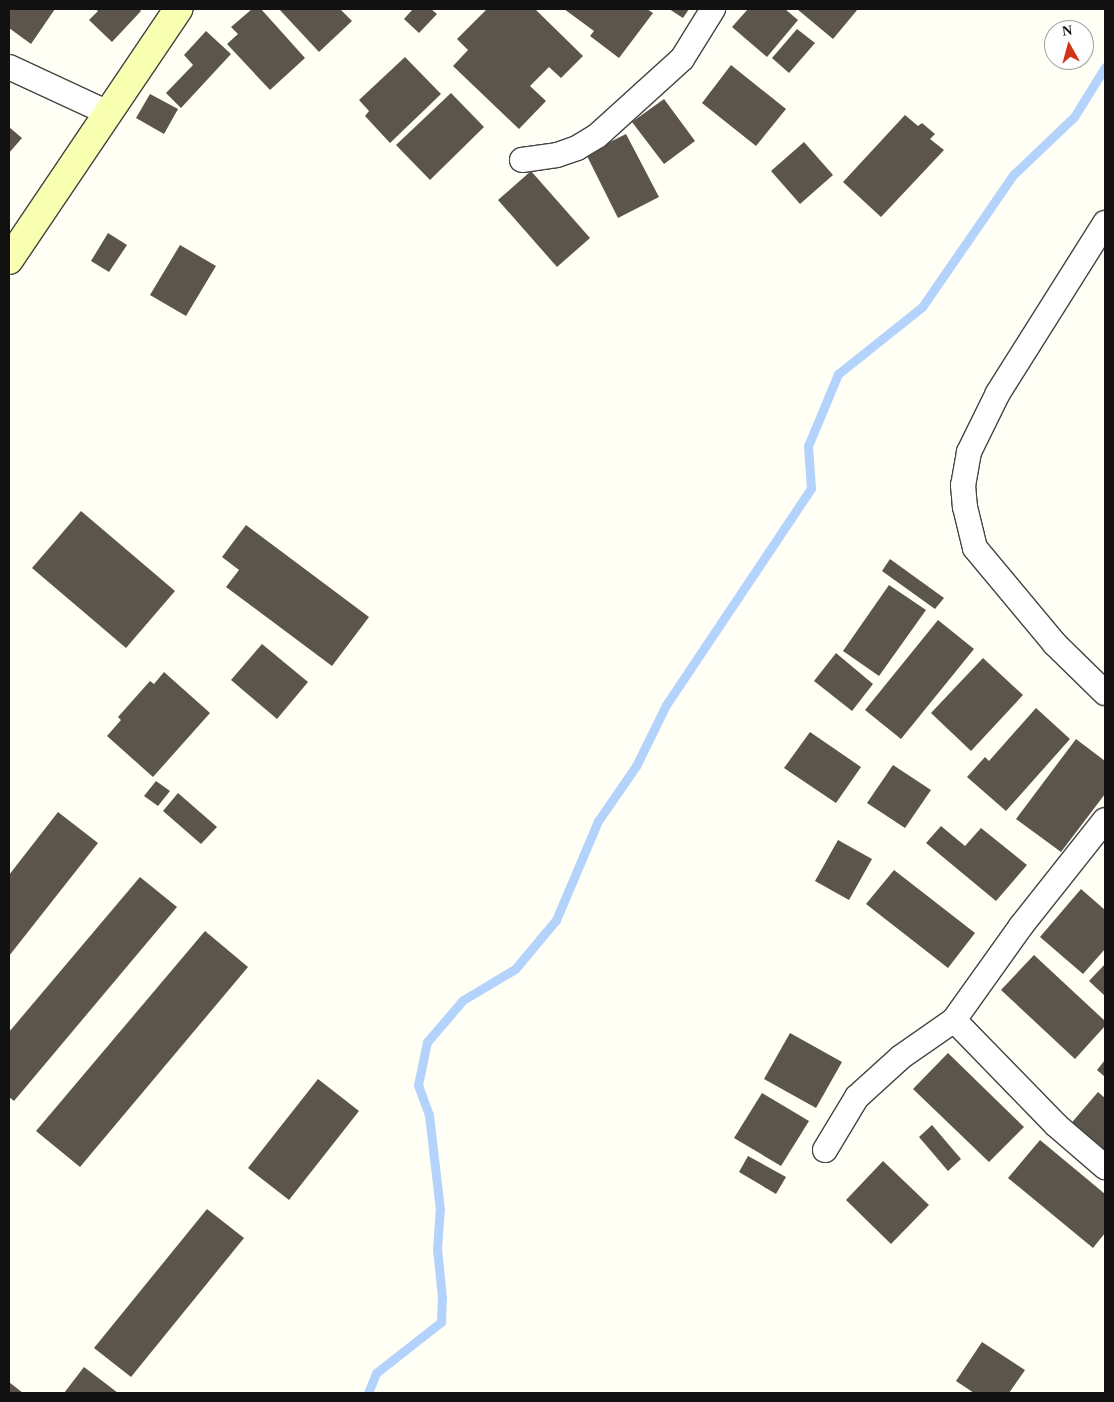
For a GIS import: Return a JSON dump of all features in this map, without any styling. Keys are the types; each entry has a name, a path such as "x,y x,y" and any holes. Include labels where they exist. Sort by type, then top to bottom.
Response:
{"main road":[{"path":"9,260 178,9"}],"street":[{"path":"522,160 557,155 577,148 597,136 682,59 713,9"},
{"path":"9,67 108,113"},
{"path":"1105,223 998,393 969,452 963,485 965,507 975,548 1055,644 1105,693"},
{"path":"824,1150 857,1097 901,1056 954,1020 1021,926 1105,820"},
{"path":"954,1020 1056,1126 1105,1167"}],"building":[{"path":"9,9 55,9 31,44 9,28"},
{"path":"95,9 139,9 141,11 112,42 89,20 98,11"},
{"path":"252,9 261,9 305,58 270,90 227,44 238,34 231,27"},
{"path":"279,9 340,9 352,21 319,52"},
{"path":"413,9 431,9 437,14 419,33 404,19"},
{"path":"487,9 535,9 583,56 561,78 549,67 530,86 546,101 519,129 453,66 468,50 457,39"},
{"path":"564,9 647,9 653,13 619,58 590,36 594,31"},
{"path":"669,9 689,9 683,18"},
{"path":"748,9 785,9 798,20 767,57 732,27"},
{"path":"797,9 858,9 833,39"},
{"path":"797,29 815,43 789,73 772,58"},
{"path":"206,31 231,54 181,108 166,93 193,65 184,55"},
{"path":"405,57 441,94 390,143 365,116 369,111 359,100"},
{"path":"731,65 786,109 756,146 702,103"},
{"path":"451,93 484,127 430,180 396,145"},
{"path":"150,94 178,109 164,134 136,118"},
{"path":"664,99 695,141 664,164 632,122"},
{"path":"905,115 918,126 922,123 935,134 930,139 944,150 881,217 843,182"},
{"path":"9,127 22,138 9,153"},
{"path":"626,134 659,197 618,218 586,154"},
{"path":"804,142 833,175 800,204 771,171"},
{"path":"531,171 590,238 557,267 498,200"},
{"path":"108,233 127,245 109,272 91,261"},
{"path":"180,245 216,266 186,316 150,295"},
{"path":"81,511 175,591 126,648 32,568"},
{"path":"246,525 369,617 332,666 226,587 239,570 222,557"},
{"path":"890,559 944,598 935,609 882,571"},
{"path":"889,585 926,610 879,676 843,651"},
{"path":"938,620 974,649 901,739 865,710"},
{"path":"262,644 308,682 277,719 231,680"},
{"path":"836,653 873,684 852,711 814,681"},
{"path":"983,658 1023,695 971,751 931,713"},
{"path":"164,672 210,713 153,777 107,736 121,720 118,717 150,681 154,684"},
{"path":"1036,708 1070,739 1006,811 967,777 985,757 989,761"},
{"path":"810,732 861,767 836,803 784,768"},
{"path":"1076,739 1105,761 1105,794 1061,852 1016,819"},
{"path":"893,765 931,790 905,828 867,803"},
{"path":"156,781 170,791 158,806 144,796"},
{"path":"178,793 217,827 201,844 163,811"},
{"path":"58,812 98,843 9,956 9,875"},
{"path":"941,826 965,846 981,828 1027,865 996,901 926,843"},
{"path":"838,840 872,859 849,900 815,881"},
{"path":"894,870 975,933 948,968 866,904"},
{"path":"140,877 177,907 14,1101 9,1097 9,1032"},
{"path":"1081,889 1105,910 1105,949 1083,974 1040,937"},
{"path":"205,931 248,967 80,1167 36,1131"},
{"path":"1034,955 1105,1021 1105,1026 1075,1059 1001,990"},
{"path":"1105,964 1105,996 1089,981"},
{"path":"790,1033 842,1062 816,1108 764,1079"},
{"path":"948,1053 1024,1127 989,1162 913,1089"},
{"path":"1105,1060 1105,1077 1097,1070"},
{"path":"318,1079 359,1111 289,1200 248,1168"},
{"path":"1098,1092 1105,1098 1105,1160 1068,1127"},
{"path":"762,1093 809,1121 781,1166 734,1138"},
{"path":"932,1125 961,1159 948,1171 919,1137"},
{"path":"1040,1140 1105,1194 1105,1233 1093,1248 1008,1178"},
{"path":"748,1156 786,1177 776,1194 739,1172"},
{"path":"883,1161 929,1205 891,1244 846,1200"},
{"path":"207,1209 244,1238 131,1377 94,1348"},
{"path":"982,1342 1025,1370 1009,1393 974,1393 956,1381"},
{"path":"84,1367 118,1393 64,1393"},
{"path":"9,1382 23,1393 9,1393"}],"waterway":[{"path":"368,1393 376,1373 441,1322 442,1297 437,1249 440,1210 429,1115 418,1085 427,1042 463,1000 515,969 556,920 598,821 636,766 666,705 811,488 808,446 838,374 922,307 1013,175 1074,117 1105,67"}]}
